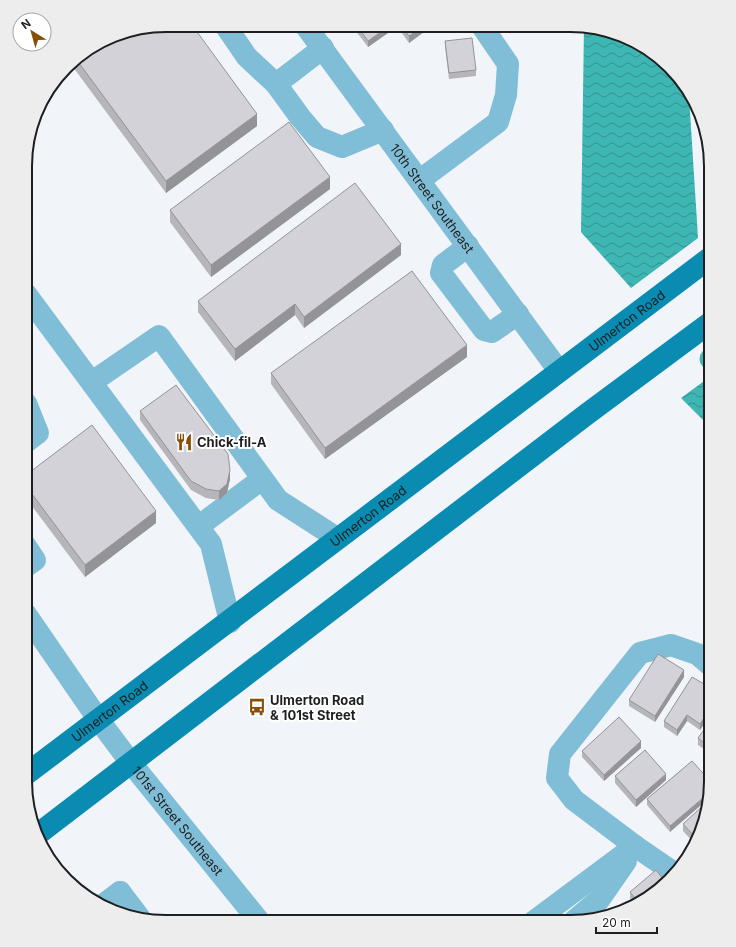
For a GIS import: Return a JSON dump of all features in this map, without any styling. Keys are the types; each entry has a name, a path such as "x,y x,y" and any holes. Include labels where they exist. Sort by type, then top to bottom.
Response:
{"main road":[{"name":"Ulmerton Road","path":"32,770 230,622 337,538 704,262"},
{"path":"42,831 587,414 704,327"}],"street":[{"path":"230,32 247,57 276,84 300,117 317,137 342,147 383,130"},
{"name":"10th Street Southeast","path":"310,32 559,371"},
{"path":"420,180 498,122 506,95 508,64 486,32"},
{"path":"276,84 322,48"},
{"path":"468,246 443,265 441,273 484,330 492,332 518,314"},
{"path":"32,302 211,544 230,622"},
{"path":"92,382 159,336 278,500 337,538"},
{"path":"32,418 38,433 32,438"},
{"path":"199,526 262,478"},
{"name":"101st Street Southeast","path":"32,623 98,719 253,915"},
{"path":"670,870 574,800 557,778 560,754 640,653 671,645 697,654 704,660"},
{"path":"582,914 599,900 636,846"},
{"path":"542,915 636,846"},
{"path":"114,902 125,908"}],"water":[{"path":"584,33 621,42 644,55 665,71 686,99 690,106 698,238 631,288 581,232"},
{"path":"704,381 704,421 681,398"}],"building":[{"path":"197,32 257,114 166,181 80,64 99,50 123,39 149,33"},
{"path":"361,32 381,32 368,41"},
{"path":"406,32 415,32 409,36"},
{"path":"472,38 476,70 449,73 445,41"},
{"path":"289,122 330,177 211,265 170,210"},
{"path":"355,183 401,244 304,317 295,304 235,349 198,301"},
{"path":"412,271 467,345 325,448 271,373"},
{"name":"Chick-fil-A","path":"176,385 228,454 230,470 227,484 219,491 206,489 191,481 140,411"},
{"path":"92,425 156,511 85,565 32,494 32,470"},
{"path":"658,654 684,670 655,716 629,700"},
{"path":"692,677 704,684 704,718 700,724 687,715 677,730 664,721"},
{"path":"619,717 641,741 604,775 582,751"},
{"path":"704,730 704,743 698,738"},
{"path":"645,750 666,774 636,800 615,776"},
{"path":"692,761 704,774 702,798 670,826 647,799"},
{"path":"701,808 697,824 692,834 683,824"},
{"path":"656,870 662,878 635,898 630,892"}],"place":[{"name":"Chick-fil-A","path":"184,442"},
{"name":"Ulmerton Road & 101st Street","path":"257,707"}]}
